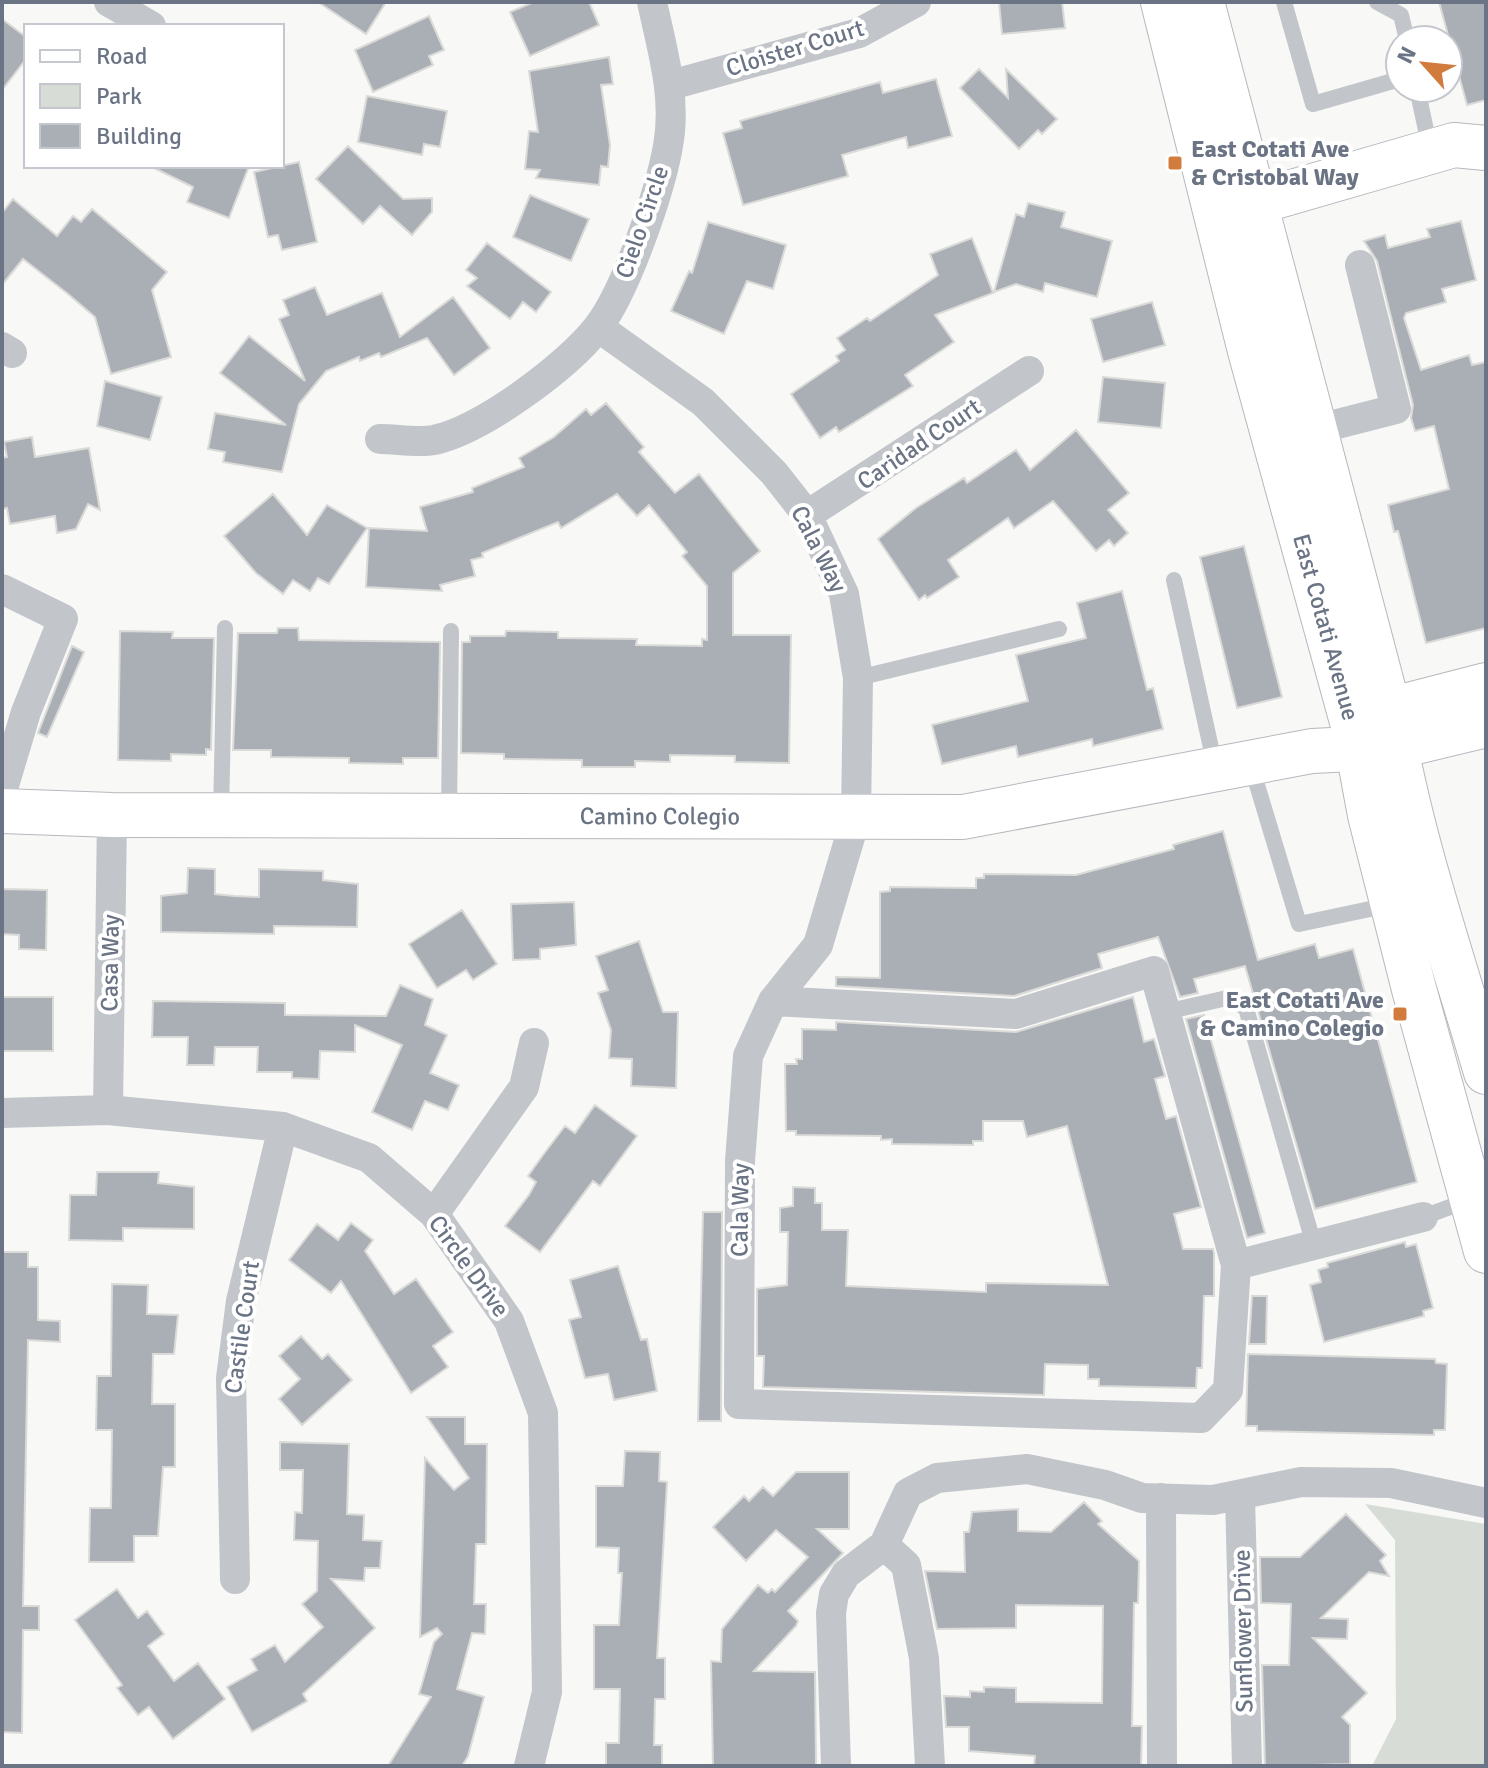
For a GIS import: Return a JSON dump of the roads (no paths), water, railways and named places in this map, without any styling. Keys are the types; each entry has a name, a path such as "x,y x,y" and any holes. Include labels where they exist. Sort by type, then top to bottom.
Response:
{"street":[{"path":"109,2 148,24"},
{"name":"Cielo Circle","path":"380,439 434,440 507,407 553,371 598,327 631,267 668,146 671,85 652,2"},
{"name":"Cloister Court","path":"671,85 859,33 916,2"},
{"name":"East Cotati Avenue","path":"1163,2 1236,208"},
{"name":"East Cotati Avenue","path":"1202,2 1236,208 1374,734 1370,815 1414,899 1486,1072"},
{"path":"1236,208 1454,145 1486,148"},
{"path":"1294,435 1396,409 1360,265"},
{"name":"Cala Way","path":"598,327 703,402 774,473 807,515 844,594 858,678 856,817 818,945 773,1001 748,1056 740,1161 739,1404 1201,1418 1228,1390 1236,1265"},
{"name":"Caridad Court","path":"807,515 1029,371"},
{"path":"2,589 63,619 26,712 2,792"},
{"name":"Camino Colegio","path":"2,811 221,816 963,817 1312,751 1374,734 1486,685"},
{"name":"Camino Colegio","path":"1374,734 1486,725"},
{"name":"Casa Way","path":"108,1110 112,815"},
{"name":"East Cotati Avenue","path":"1414,899 1479,1196 1486,1251"},
{"path":"773,1001 1016,1014 1154,971 1236,1265 1423,1217"},
{"path":"434,1214 524,1087 534,1043"},
{"name":"Circle Drive","path":"2,1113 108,1110 283,1127 369,1158 434,1214 509,1321 543,1413 547,1692 529,1766"},
{"name":"Castile Court","path":"235,1579 231,1378 241,1301 283,1127"},
{"path":"836,1766 831,1613 834,1594 846,1574 884,1545 908,1493 937,1478 1027,1469 1105,1485 1142,1498 1213,1500 1301,1482 1391,1483 1486,1503"},
{"name":"Sunflower Drive","path":"1240,1496 1247,1766"},
{"path":"1161,1498 1162,1766"},
{"path":"884,1545 906,1565 924,1658 930,1766"}],"lane":[{"path":"1284,2 1313,104 1384,84"},
{"path":"1377,2 1401,15 1403,24"},
{"path":"1420,104 1430,151"},
{"path":"1174,580 1234,768 1299,924 1414,899"},
{"path":"221,816 225,628"},
{"path":"858,678 1059,629"},
{"path":"449,817 451,631"},
{"path":"1165,1012 1227,998 1246,1008 1314,1245"},
{"path":"1423,1217 1479,1196"}],"place":[{"name":"East Cotati Ave & Cristobal Way","path":"1175,163"},
{"name":"East Cotati Ave & Camino Colegio","path":"1400,1014"}]}
